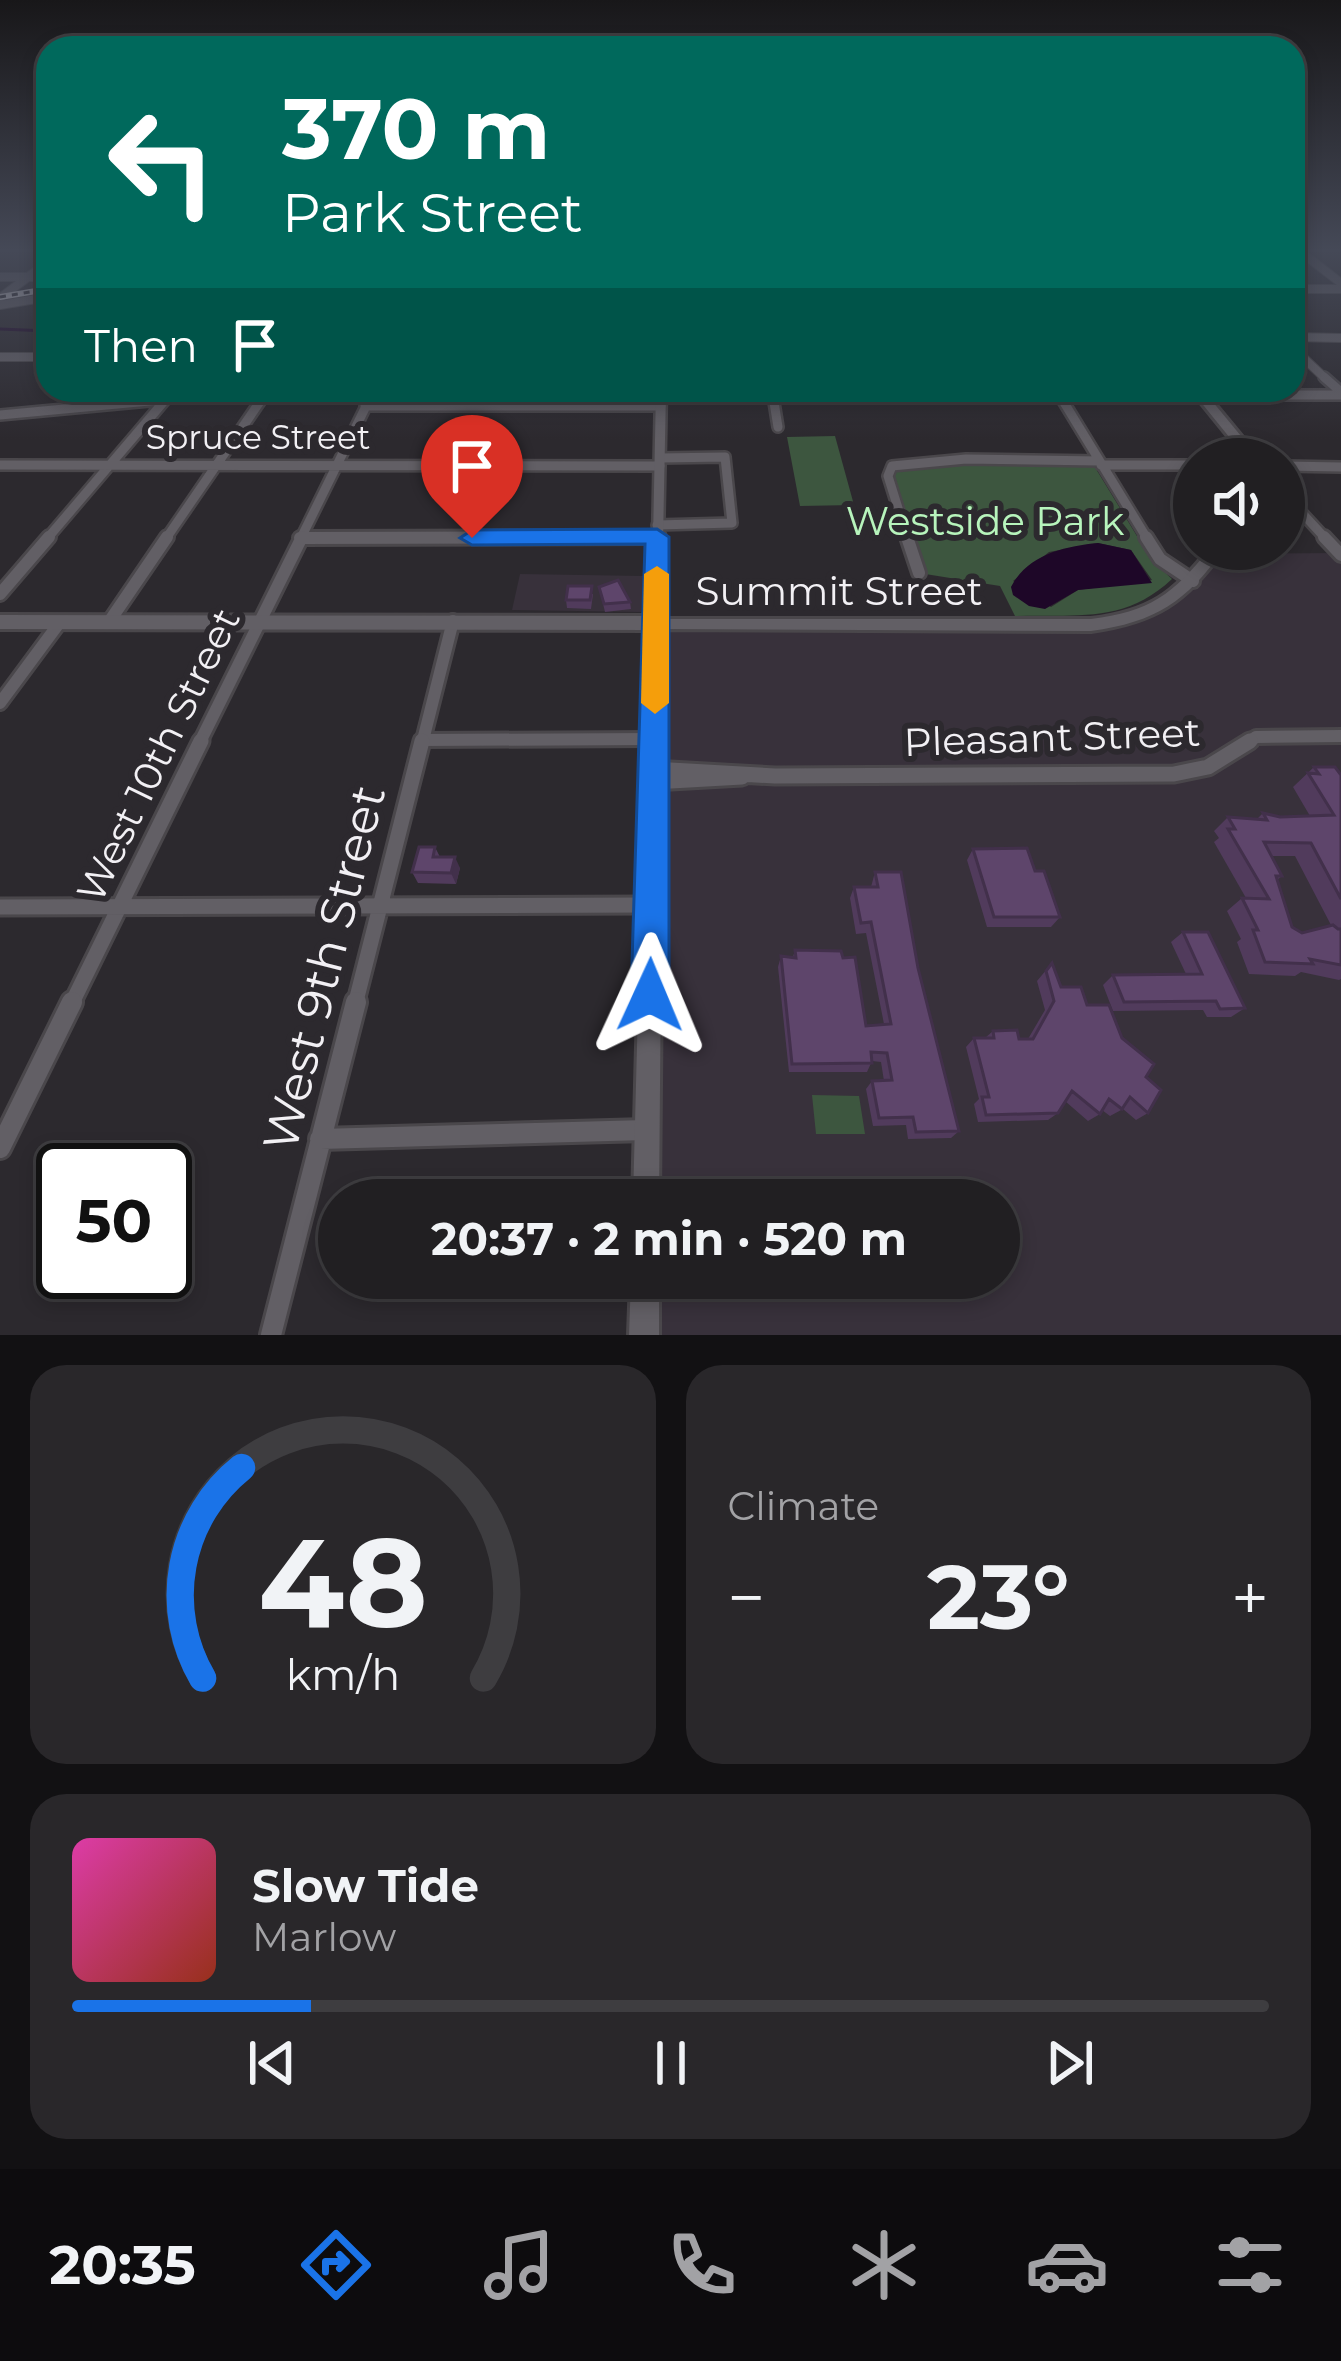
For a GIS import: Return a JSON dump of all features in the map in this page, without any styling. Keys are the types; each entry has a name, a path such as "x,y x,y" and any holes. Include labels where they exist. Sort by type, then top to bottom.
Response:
{"main road":[{"path":"1207,402 1237,438"},
{"name":"Summit Street","path":"656,623 1091,626 1129,622 1160,609 1201,570"},
{"path":"647,1179 656,623"},
{"path":"644,1335 645,1299"}],"street":[{"path":"1305,337 1341,338"},
{"path":"0,357 36,357"},
{"path":"1305,359 1341,393"},
{"path":"1305,393 1341,393"},
{"path":"0,415 135,402"},
{"path":"0,594 163,402"},
{"path":"109,622 260,402"},
{"name":"West 10th Street","path":"0,1148 367,402"},
{"path":"512,407 513,402"},
{"path":"365,406 512,407 586,402"},
{"path":"656,623 661,402"},
{"path":"774,402 778,427"},
{"path":"1063,402 1160,559 1193,581"},
{"name":"Spruce Street","path":"0,465 724,458 732,523 657,531"},
{"path":"919,573 888,476 892,466 967,459 1173,465"},
{"path":"1305,466 1341,466"},
{"path":"1305,517 1339,555"},
{"path":"300,538 657,531"},
{"name":"West 9th Street","path":"271,1335 453,621"},
{"name":"Summit Street","path":"0,622 656,623"},
{"path":"0,703 59,622"},
{"name":"Pleasant Street","path":"653,776 1174,774 1204,772 1227,762 1256,737 1341,736"},
{"path":"422,740 654,739"},
{"path":"0,907 651,905"},
{"path":"320,1139 648,1130"}],"shaded area":[{"path":"1098,543 1131,550 1152,583 1078,590 1045,609 1029,606 1013,595 1011,587 1018,576 1037,560"},
{"path":"1305,553 1341,553 1341,1335 643,1335 644,1299 1020,1299 1020,1179 646,1179 656,623 1091,625 1160,609 1198,570 1305,570"},
{"path":"520,574 644,576 641,612 512,610"}],"green space":[{"path":"835,436 854,505 800,506 787,437"},
{"name":"Westside Park","path":"966,459 1093,464 1151,559 1172,579 1118,610 1015,616 1000,586 919,573 889,469","holes":["1098,543 1131,550 1152,580 1078,590 1051,607 1013,581 1049,552"]},
{"path":"812,1095 859,1096 865,1134 816,1134"}],"building":[{"path":"618,580 630,602 604,604 599,587"},
{"path":"568,586 592,586 590,600 566,600"},
{"path":"1314,767 1335,767 1341,775 1341,899 1311,843 1264,842 1282,876 1276,876 1292,927 1302,933 1333,925 1341,929 1341,965 1310,959 1313,964 1265,962 1253,930 1258,930 1242,898 1269,899 1228,829 1235,829 1228,817 1267,820 1263,813 1334,815 1308,773 1319,774"},
{"path":"419,847 435,847 433,857 455,857 451,873 412,872"},
{"path":"1027,848 1035,871 1044,871 1060,917 994,917 973,849"},
{"path":"875,872 901,872 918,968 959,1131 916,1132 913,1117 879,1118 872,1081 892,1080 887,1053 871,1052 872,1063 792,1064 781,956 796,958 795,950 841,951 843,958 855,957 866,1026 891,1024 871,922 861,923 854,887 878,887"},
{"path":"1183,932 1208,932 1245,1008 1220,1009 1216,1001 1124,1002 1113,975 1202,974"},
{"path":"1052,963 1061,987 1081,987 1087,1005 1109,1005 1122,1038 1154,1064 1146,1077 1161,1090 1148,1113 1130,1097 1122,1109 1109,1099 1100,1114 1072,1091 1058,1113 986,1115 982,1097 989,1097 974,1038 994,1038 993,1031 1017,1030 1019,1039 1033,1039 1054,1001 1046,971"}],"waterway":[{"path":"0,329 36,330"}],"slow traffic":[{"path":"655,703 657,574"}],"route":[{"path":"472,538 657,537 650,995"}]}
